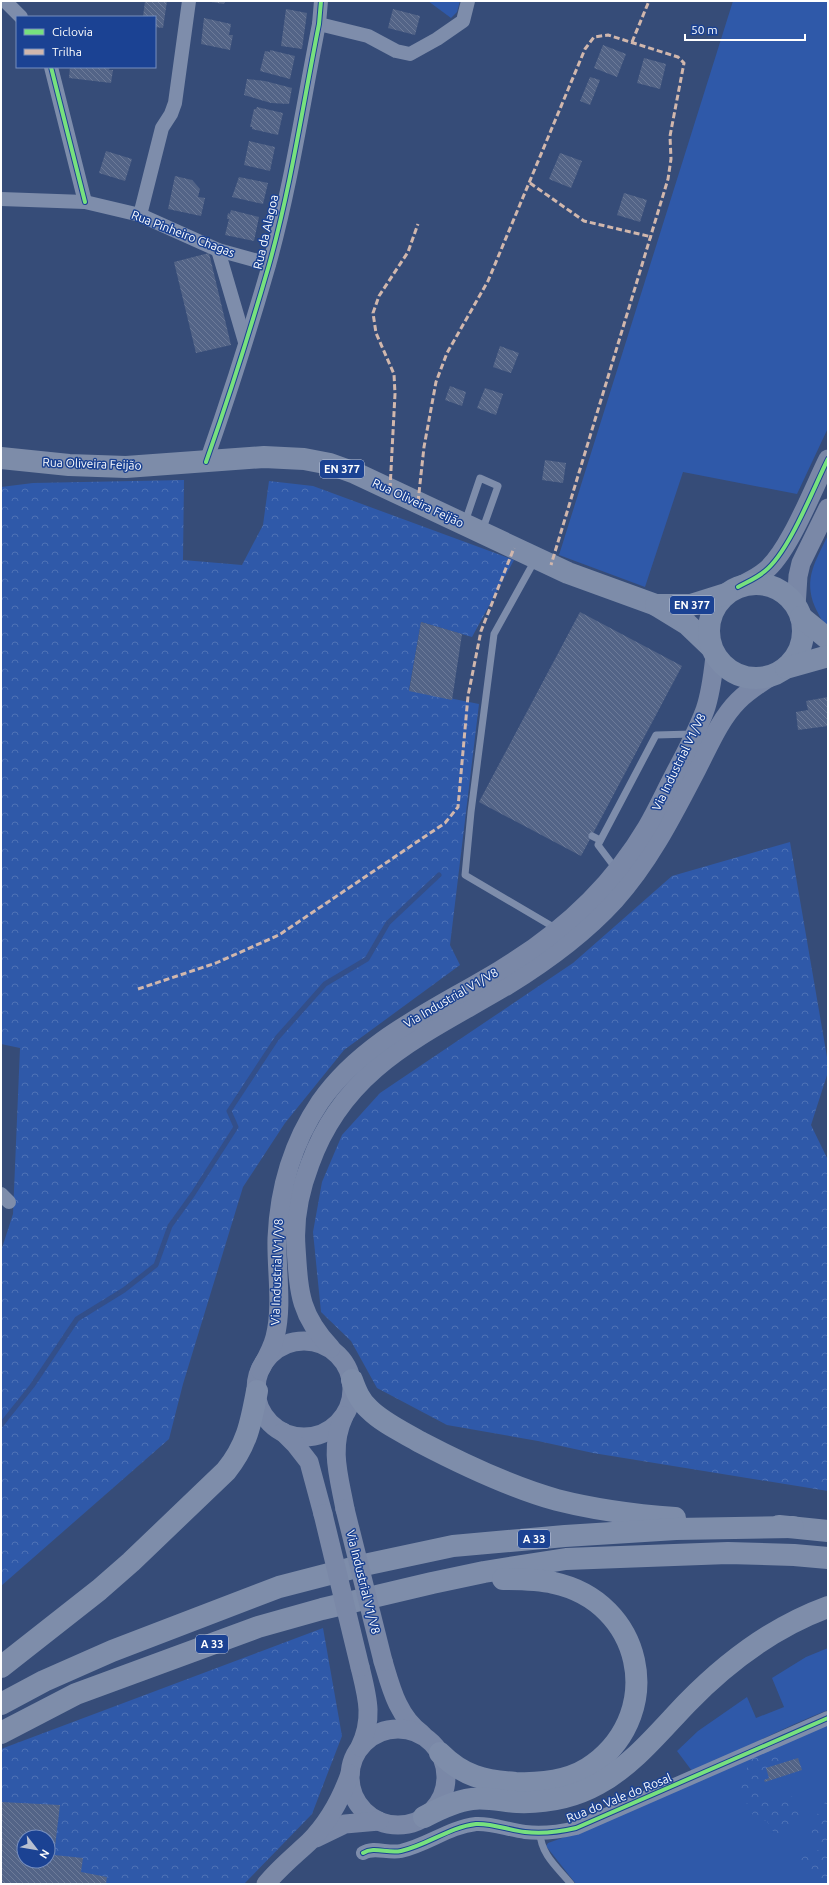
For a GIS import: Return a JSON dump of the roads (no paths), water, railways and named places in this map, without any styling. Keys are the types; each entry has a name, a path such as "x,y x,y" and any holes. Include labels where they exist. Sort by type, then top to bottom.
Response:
{"highway":[{"path":"352,1380 361,1401 369,1410 403,1433 463,1464 535,1492 577,1504 617,1512 793,1527"},
{"path":"1,1667 99,1590 131,1562 226,1471 235,1460 248,1434 256,1391"},
{"name":"A 33","path":"1,1704 44,1681 112,1650 279,1587 364,1564 453,1546 558,1537 676,1529 793,1527 828,1531"},
{"name":"A 33","path":"1,1733 76,1694 258,1627 322,1609 432,1583 484,1572 566,1559 728,1553 794,1555 828,1558"},
{"path":"432,1583 474,1579 530,1580 554,1582 580,1592 600,1605 619,1624 632,1649 638,1680 633,1710 627,1725 618,1740 594,1765 567,1777 529,1783 491,1780 461,1771 434,1746"},
{"path":"424,1817 452,1804 471,1799 540,1802 579,1794 599,1784 634,1757 705,1685 758,1641 785,1625 828,1607"}],"main road":[{"name":"Rua Oliveira Feijão","path":"1,458 41,463 126,467 264,457 287,457 330,464 390,489 582,579 656,605 687,624 712,651"},
{"path":"732,591 765,571 778,558 828,459"},
{"path":"778,672 795,657 801,644 803,630 799,612 798,576 801,563 828,508"},
{"name":"EN 377","path":"828,640 799,612 786,594 771,586 755,584 732,591 713,609 708,627 712,651 729,672 749,679 778,672 828,656"},
{"name":"Rua Oliveira Feijão","path":"656,605 691,605 732,591"},
{"name":"Via Industrial V1/V8","path":"260,1370 270,1350 278,1320 277,1239 282,1192 296,1146 319,1104 344,1071 371,1048 404,1026 501,970 556,932 591,901 617,870 647,826 694,734 705,709 712,682 712,651"},
{"name":"Via Industrial V1/V8","path":"331,1348 316,1331 303,1306 299,1290 296,1239 297,1217 306,1174 323,1133 334,1114 362,1080 395,1052 547,960 585,930 603,913 635,876 662,835 724,718 748,691 778,672"},
{"path":"296,1341 314,1342 331,1348 345,1362 352,1380 351,1397 346,1414 339,1422 323,1433 302,1437 283,1432 274,1426 264,1415 258,1401 256,1391 260,1370 266,1360 275,1351 296,1341"},
{"name":"Via Industrial V1/V8","path":"346,1414 336,1440 336,1455 345,1508 383,1661 396,1701 403,1715 411,1725 434,1746"},
{"name":"Via Industrial V1/V8","path":"283,1432 296,1444 309,1462 314,1475 360,1667 369,1710 367,1728 358,1750"},
{"path":"266,1884 308,1843 334,1809 350,1773 354,1757 358,1750 372,1736 390,1729 410,1730 434,1746 446,1770 445,1788 437,1805 424,1817 416,1822 402,1825 388,1824 379,1821 363,1810 357,1802 352,1788 350,1773"},
{"path":"308,1843 332,1829 345,1824 379,1821"}],"street":[{"path":"5,1 20,16"},
{"path":"140,215 162,128 171,114 175,103 189,1"},
{"name":"Rua da Alagoa","path":"206,462 232,390 269,264 292,164 319,24 321,1"},
{"path":"319,24 368,36 396,51 410,54 437,39 463,21 468,1"},
{"path":"51,68 85,202"},
{"name":"Rua Pinheiro Chagas","path":"1,199 85,202 140,215 218,250 269,264"},
{"path":"218,250 245,342"},
{"name":"Rua do Vale do Rosal","path":"363,1853 368,1850 388,1852 400,1851 429,1842 459,1827 478,1824 540,1833 576,1828 828,1718"}],"lane":[{"path":"480,478 498,486 473,529 480,478"},
{"path":"536,558 494,634 471,812 465,875 550,925 556,932"},
{"path":"617,870 598,845 656,735 694,734"},
{"path":"592,836 600,840"},
{"path":"540,1833 541,1844 544,1852 571,1884"}],"waterway":[{"path":"1,1425 32,1386 77,1319 124,1290 156,1265 170,1226 193,1194 236,1127 229,1111 277,1038 325,984 367,959 388,923 439,875"}]}
